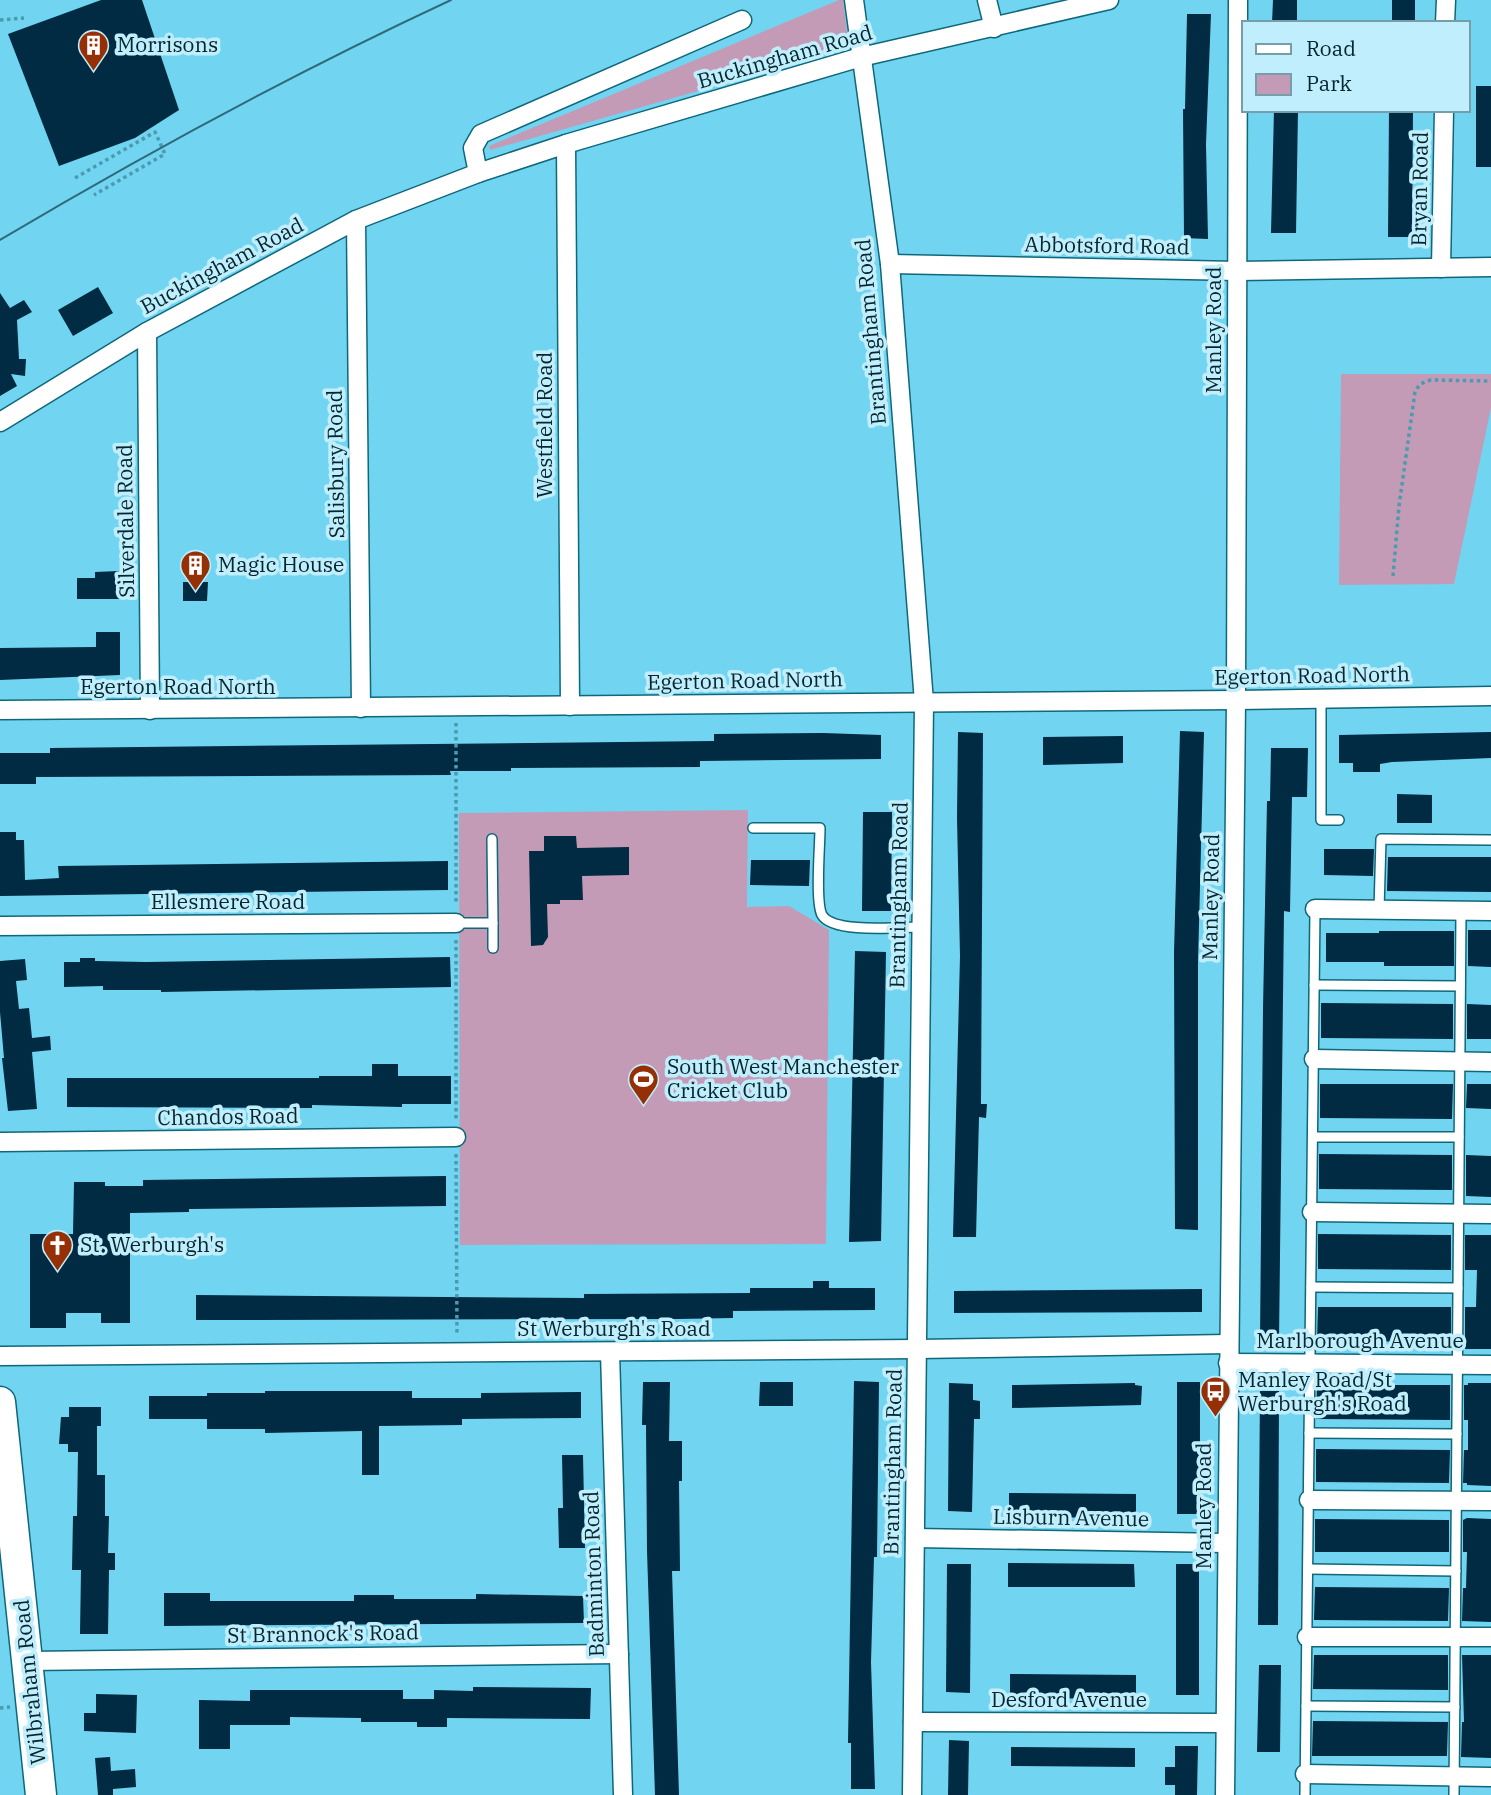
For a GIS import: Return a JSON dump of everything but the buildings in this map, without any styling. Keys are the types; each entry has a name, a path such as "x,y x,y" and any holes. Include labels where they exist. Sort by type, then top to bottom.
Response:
{"highway":[{"name":"Wilbraham Road","path":"0,1402 41,1795"}],"street":[{"name":"Brantingham Road","path":"854,0 890,264 924,702 912,1795"},
{"path":"987,0 994,28"},
{"name":"Buckingham Road","path":"0,422 146,332 356,220 478,173 566,144 861,57 1109,0"},
{"name":"Manley Road","path":"1225,1795 1236,700 1238,0"},
{"path":"1445,21 1446,0"},
{"name":"Buckingham Road","path":"478,173 473,148 481,134 742,20"},
{"name":"Bryan Road","path":"1441,268 1444,112"},
{"name":"Westfield Road","path":"566,144 570,706"},
{"name":"Salisbury Road","path":"356,220 361,708"},
{"name":"Abbotsford Road","path":"890,264 1237,271 1491,267"},
{"name":"Silverdale Road","path":"146,332 150,710"},
{"name":"Egerton Road North","path":"0,710 1491,696"},
{"path":"1315,909 1491,911"},
{"name":"Ellesmere Road","path":"0,926 456,923"},
{"path":"1314,1059 1491,1062"},
{"name":"Chandos Road","path":"0,1142 456,1137"},
{"path":"1312,1212 1491,1214"},
{"name":"St Werburgh's Road","path":"0,1356 1228,1344"},
{"name":"Badminton Road","path":"610,1352 623,1795"},
{"name":"Marlborough Avenue","path":"1228,1363 1491,1364"},
{"path":"1308,1500 1491,1501"},
{"name":"Lisburn Avenue","path":"915,1538 1226,1543"},
{"path":"1307,1637 1491,1637"},
{"name":"St Brannock's Road","path":"28,1661 619,1654"},
{"name":"Desford Avenue","path":"912,1722 1225,1723"},
{"path":"1306,1774 1491,1777"}],"lane":[{"path":"1321,699 1321,820 1339,820"},
{"path":"753,828 820,828 819,906 830,922 846,927 921,928"},
{"path":"492,839 493,948"},
{"path":"1379,910 1381,839 1491,840"},
{"path":"1305,1795 1315,909"},
{"path":"1454,1795 1461,911"},
{"path":"456,923 493,923"},
{"path":"1314,985 1460,986"},
{"path":"1312,1137 1459,1137"},
{"path":"1311,1287 1458,1288"},
{"path":"1309,1433 1457,1434"},
{"path":"1308,1569 1456,1571"},
{"path":"1306,1706 1455,1707"}],"path":[{"path":"0,20 24,18"},
{"path":"75,178 155,132 165,153 94,194"},
{"path":"1393,576 1399,506 1415,392 1423,382 1431,380 1491,381"},
{"path":"456,707 457,1353"}],"green space":[{"path":"843,0 849,48 490,150 489,146"},
{"path":"1341,374 1491,374 1491,408 1454,584 1339,585"},
{"name":"South West Manchester Cricket Club","path":"748,810 747,907 789,906 829,930 826,1244 460,1245 459,813"}],"tram line":[{"path":"0,240 222,114 451,0"}],"place":[{"name":"Morrisons","path":"94,72"},
{"name":"Magic House","path":"195,592"},
{"name":"South West Manchester Cricket Club","path":"644,1106"},
{"name":"St. Werburgh's","path":"57,1272"},
{"name":"Manley Road/St Werburgh's Road","path":"1215,1419"}]}
